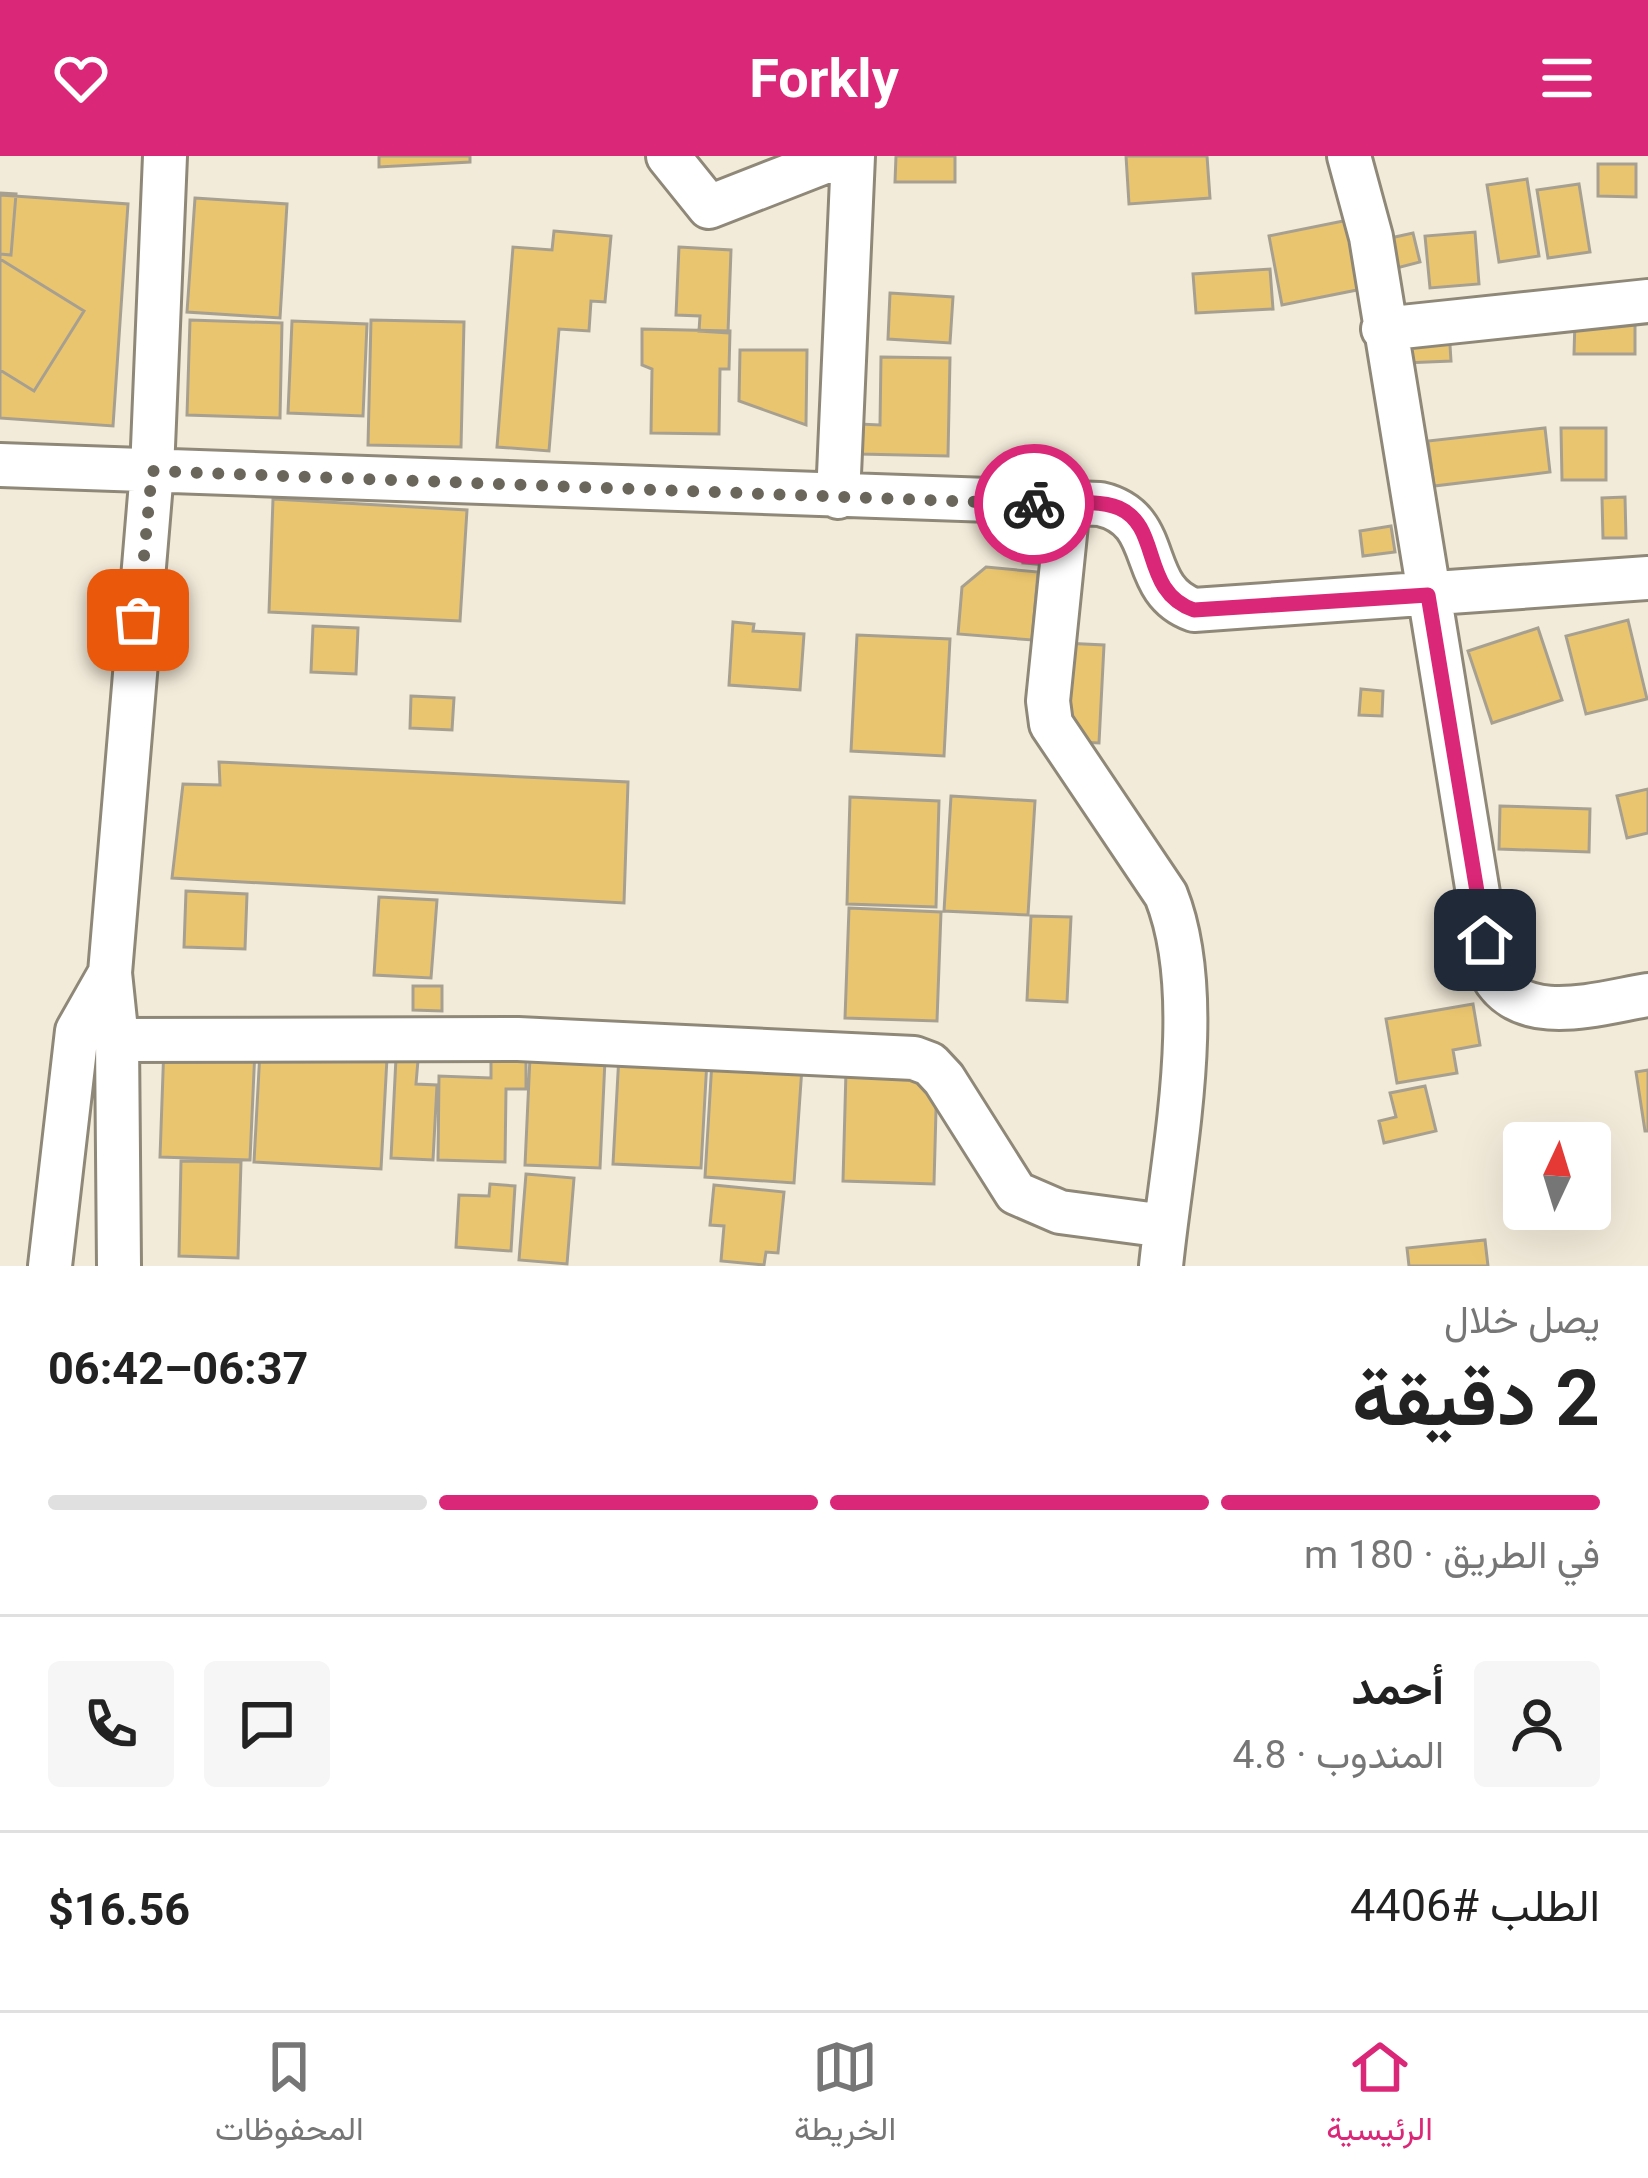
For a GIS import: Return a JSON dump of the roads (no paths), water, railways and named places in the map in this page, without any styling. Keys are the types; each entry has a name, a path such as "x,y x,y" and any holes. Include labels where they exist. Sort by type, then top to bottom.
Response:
{"street":[{"path":"118,1266 117,1040 110,973 152,471 165,156"},
{"path":"668,156 709,207 840,156"},
{"path":"838,496 853,156"},
{"path":"1349,156 1371,237 1491,973 1499,989 1535,1007 1648,995"},
{"path":"1383,329 1648,301"},
{"path":"0,465 1121,509 1136,521 1164,592 1194,610 1648,578"},
{"path":"117,1040 518,1039 914,1058 930,1064 944,1079 1016,1193 1163,1246 1184,1039 1184,964 1178,926 1166,895 1051,724 1048,701 1068,505"},
{"path":"50,1266 77,1031 110,973"}]}
